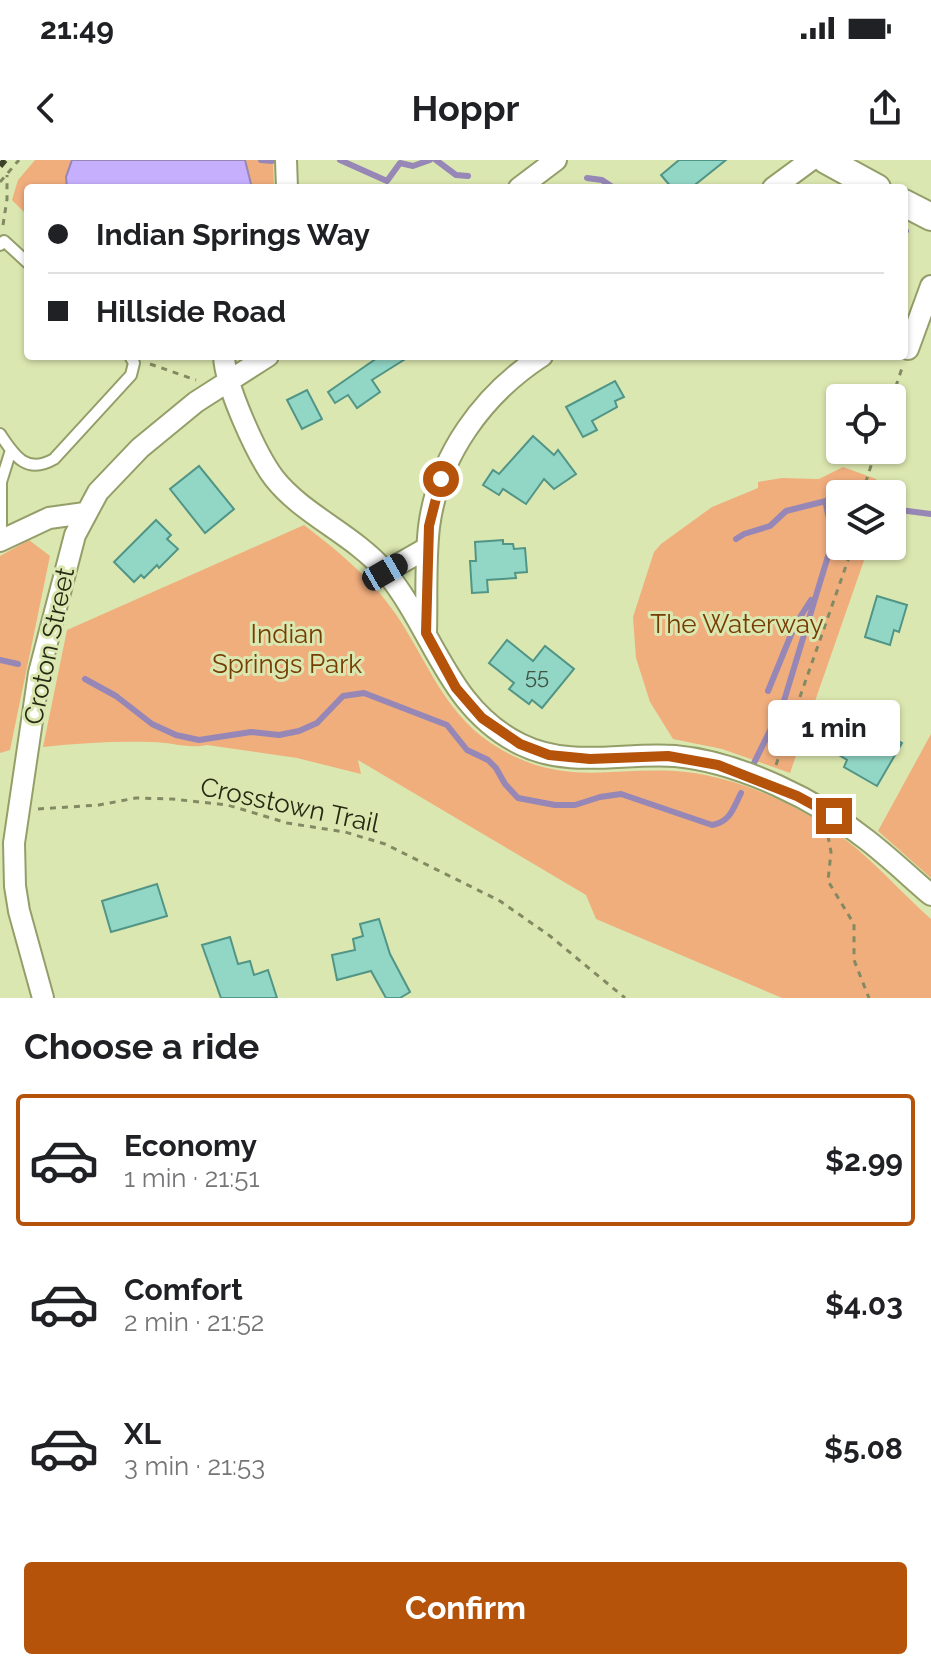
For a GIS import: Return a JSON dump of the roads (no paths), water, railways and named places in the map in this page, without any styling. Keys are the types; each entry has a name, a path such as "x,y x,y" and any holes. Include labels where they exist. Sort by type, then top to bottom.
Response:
{"street":[{"path":"286,160 287,184"},
{"path":"524,184 556,160"},
{"path":"778,184 811,160"},
{"path":"826,160 856,167 873,184"},
{"path":"908,205 931,217 931,237"},
{"path":"908,349 931,286"},
{"path":"224,360 222,384 274,478 294,497 360,546 385,572 410,605 450,680 468,704 500,732 530,749 549,755 579,759 686,758 729,768 823,809 868,840 931,895"},
{"name":"Croton Street","path":"43,998 15,886 17,810 46,642 72,545 85,513 107,481 140,448 174,418 261,360"},
{"path":"426,633 427,548 436,494 451,456 494,394 537,360"},
{"path":"1,541 49,518 85,513"},
{"path":"385,572 427,548"}],"lane":[{"path":"2,243 24,260"},
{"path":"0,434 11,450 29,464 45,464 54,459 131,375 132,360"},
{"path":"1,541 1,482 11,450"}],"waterway":[{"path":"261,160 272,161"},
{"path":"340,160 387,181 400,163 413,166 430,160"},
{"path":"436,160 456,175 468,176"},
{"path":"587,178 608,184"},
{"path":"736,539 770,526 786,511 826,501"},
{"path":"906,511 931,514"},
{"path":"753,765 783,704 827,560"},
{"path":"768,691 795,625 811,600"},
{"path":"0,660 18,664"},
{"path":"85,679 116,696 152,724 176,735 199,740 251,732 279,735 299,731 317,723 343,696 364,693 447,725 467,750 488,760 496,768 518,798 555,805 575,805 621,794 712,825 727,818 741,793"}],"railway":[{"path":"0,166 5,160"}],"park label":[{"name":"The Waterway","path":"737,624"},
{"name":"Indian Springs Park","path":"287,649"}]}
